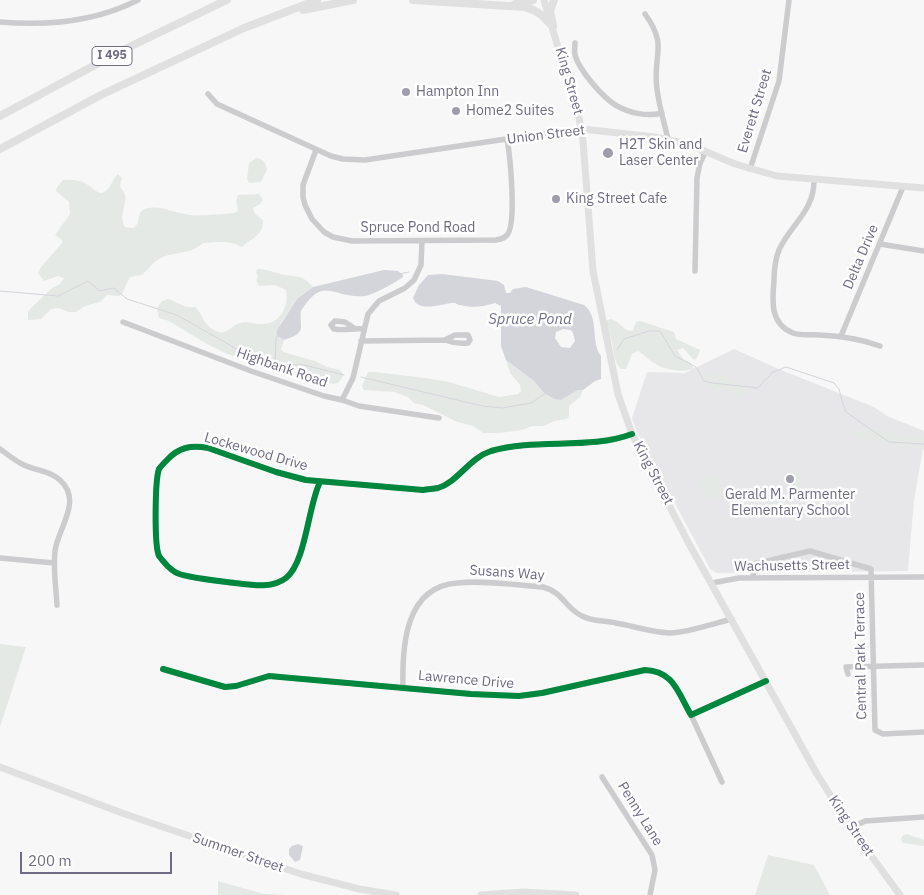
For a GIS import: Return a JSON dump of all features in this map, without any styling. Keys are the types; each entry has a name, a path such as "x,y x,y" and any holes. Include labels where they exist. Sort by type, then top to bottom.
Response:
{"highway":[{"path":"174,25 216,0"},
{"name":"I 495","path":"0,116 123,50 227,0"},
{"name":"I 495","path":"0,149 103,94 244,28 317,0"},
{"path":"244,28 307,8 353,0"},
{"path":"413,0 511,6 535,10 541,13 553,27"},
{"path":"511,6 534,0"},
{"path":"553,27 550,12 554,0"}],"main road":[{"name":"King Street","path":"544,0 582,129 593,271 618,394 632,434 817,774 851,828 900,895"},
{"name":"Union Street","path":"582,129 668,139 691,144 735,164 777,176 904,188 924,188"},
{"name":"Summer Street","path":"0,766 122,813 301,874 359,889 396,895"},
{"path":"481,895 576,895"}],"street":[{"path":"0,22 30,24 77,20 112,11 138,0"},
{"name":"Everett Street","path":"750,169 779,81 789,0"},
{"path":"644,14 653,26 658,39 656,86 668,139"},
{"path":"575,43 575,54 584,72 613,104 637,113 650,115 662,113"},
{"name":"Union Street","path":"208,94 217,104 316,150 343,159 365,160 582,129"},
{"name":"Spruce Pond Road","path":"316,150 304,180 303,197 308,213 324,232 333,237 352,241 496,240 506,237 511,222 512,211 507,139"},
{"path":"695,271 696,178 706,151"},
{"path":"814,180 814,193 808,207 779,250 775,264 773,312 777,321 785,329 797,334 840,336 880,346"},
{"name":"Delta Drive","path":"840,336 904,188"},
{"path":"342,400 351,383 368,314 383,298 405,288 414,280 421,265 422,241"},
{"path":"880,244 924,251"},
{"name":"Highbank Road","path":"123,322 265,376 324,396 358,406 439,418"},
{"path":"354,328 363,329"},
{"path":"361,341 445,340"},
{"name":"Lockewood Drive","path":"320,482 315,493 301,551 294,568 286,578 269,585 198,578 176,573 160,556 157,546 156,502 160,469 175,452 184,448 198,446 208,448 276,472 320,482 431,489 438,488 451,481 472,462 486,453 511,446 612,440 632,434"},
{"path":"0,449 23,465 52,474 66,487 70,505 57,542 54,563 57,605"},
{"path":"753,578 754,564 810,551 871,569 872,578"},
{"path":"0,558 54,563"},
{"name":"Wachusetts Street","path":"712,583 739,578 924,577"},
{"name":"Central Park Terrace","path":"872,578 874,727 877,732 883,734 924,732"},
{"name":"Susans Way","path":"403,687 407,628 412,613 429,592 436,588 456,583 543,587 555,592 577,614 594,621 613,622 664,632 679,632 732,619"},
{"path":"848,674 846,667 873,665 924,666"},
{"name":"Lawrence Drive","path":"163,669 225,687 236,686 269,676 471,694 519,696 645,670 655,671 673,682 691,715 722,782"},
{"path":"691,715 766,681"},
{"name":"Penny Lane","path":"602,777 652,855 655,870 650,895"},
{"path":"851,828 865,821 924,817"}],"shaded area":[{"path":"256,158 264,161 267,170 261,182 249,183 247,179 249,163"},
{"path":"118,174 122,178 120,186 126,197 122,216 125,227 134,228 138,223 140,213 148,208 153,207 191,215 234,213 238,211 236,201 238,195 259,194 263,200 253,208 255,214 263,220 262,229 257,236 242,247 228,242 203,243 193,249 159,259 143,274 130,277 122,294 119,296 107,295 100,302 85,306 76,312 69,312 58,308 51,309 41,319 28,320 30,309 52,288 60,284 64,278 58,276 44,281 38,273 62,243 62,240 55,235 70,214 69,202 56,191 57,187 63,180 76,180 86,183 102,193 108,189"},
{"path":"257,269 300,277 309,282 313,287 297,299 280,324 279,338 284,340 281,349 283,352 340,370 344,375 338,383 324,382 295,370 276,371 225,353 169,321 159,318 157,308 162,301 168,299 185,306 195,307 207,324 219,332 225,332 243,322 267,324 273,322 282,314 286,303 286,290 275,285 259,286 256,280 258,277"},
{"path":"610,319 630,331 633,330 636,322 640,321 674,332 676,339 700,350 697,358 694,360 683,348 677,350 683,359 691,363 694,369 683,371 666,369 649,360 638,351 632,354 626,369 621,369 615,360 607,327 606,321"},
{"name":"Gerald M. Parmenter Elementary School","path":"734,349 874,407 887,416 924,431 924,443 914,500 908,571 717,573 710,569 636,430 632,418 647,372 685,373"},
{"path":"506,360 534,381 544,393 561,400 578,390 583,390 580,397 569,406 569,416 567,419 522,430 483,433 473,426 457,422 423,405 414,403 408,397 394,392 364,390 362,386 368,372 375,372 449,382 499,397 518,394 521,391 520,385 510,373"},
{"path":"719,372 747,389 746,396 738,396 726,389 716,390 696,380"},
{"path":"865,428 908,436 924,436 924,450 919,448 907,449 890,442 857,438 853,435 855,432"},
{"path":"789,471 800,472 800,493 790,493"},
{"path":"698,476 703,479 716,476 720,479 722,483 720,493 712,499 704,497 701,484 696,481"},
{"path":"778,495 786,502 777,514 774,512 770,517 762,510"},
{"path":"0,644 26,647 0,727"},
{"path":"907,834 924,840 924,846 903,843 901,840 902,836"},
{"path":"768,855 814,865 830,895 755,895"},
{"path":"218,881 264,894 288,895 218,895"}],"water":[{"path":"384,270 398,271 403,277 365,296 354,296 330,291 316,293 301,311 301,329 299,332 284,340 277,336 277,330 297,299 313,287"},
{"name":"Spruce Pond","path":"442,274 498,281 504,285 506,293 510,293 513,289 526,287 584,305 589,310 594,323 596,344 601,356 601,379 561,400 544,393 534,381 506,360 501,346 501,306 495,303 478,307 455,303 430,306 420,305 413,298 419,285 428,275","holes":["563,329 571,330 575,341 570,348 561,347 555,338 556,332"]},
{"path":"298,844 303,846 300,860 295,862 289,855 289,849"}],"waterway":[{"path":"399,274 409,272"},
{"path":"0,291 58,296 88,281 100,291 113,288 127,299 177,315 256,360 275,364 304,365 344,375"},
{"path":"617,350 624,339 649,331 660,331 675,356 696,367 704,381 758,388 773,372 786,367 834,383 839,389 846,412 889,442 924,444"},
{"path":"275,363 276,338 278,335"},
{"path":"361,377 482,406 502,408 531,403 546,393"}],"cycle path":[{"path":"320,482 298,560 286,578 274,584 254,585 186,576 173,571 159,556 156,539 159,469 176,452 186,448 208,448 276,472 306,480 423,490 438,488 452,481 476,459 491,451 526,445 599,442 632,434"},
{"path":"163,669 225,687 236,686 269,676 471,694 519,696 542,693 645,670 655,671 669,679 691,715 766,681"}],"place":[{"name":"Hampton Inn","path":"406,92"},
{"name":"Home2 Suites","path":"456,111"},
{"name":"H2T Skin and Laser Center","path":"608,153"},
{"name":"King Street Cafe","path":"556,199"},
{"name":"Gerald M. Parmenter Elementary School","path":"790,479"}]}
